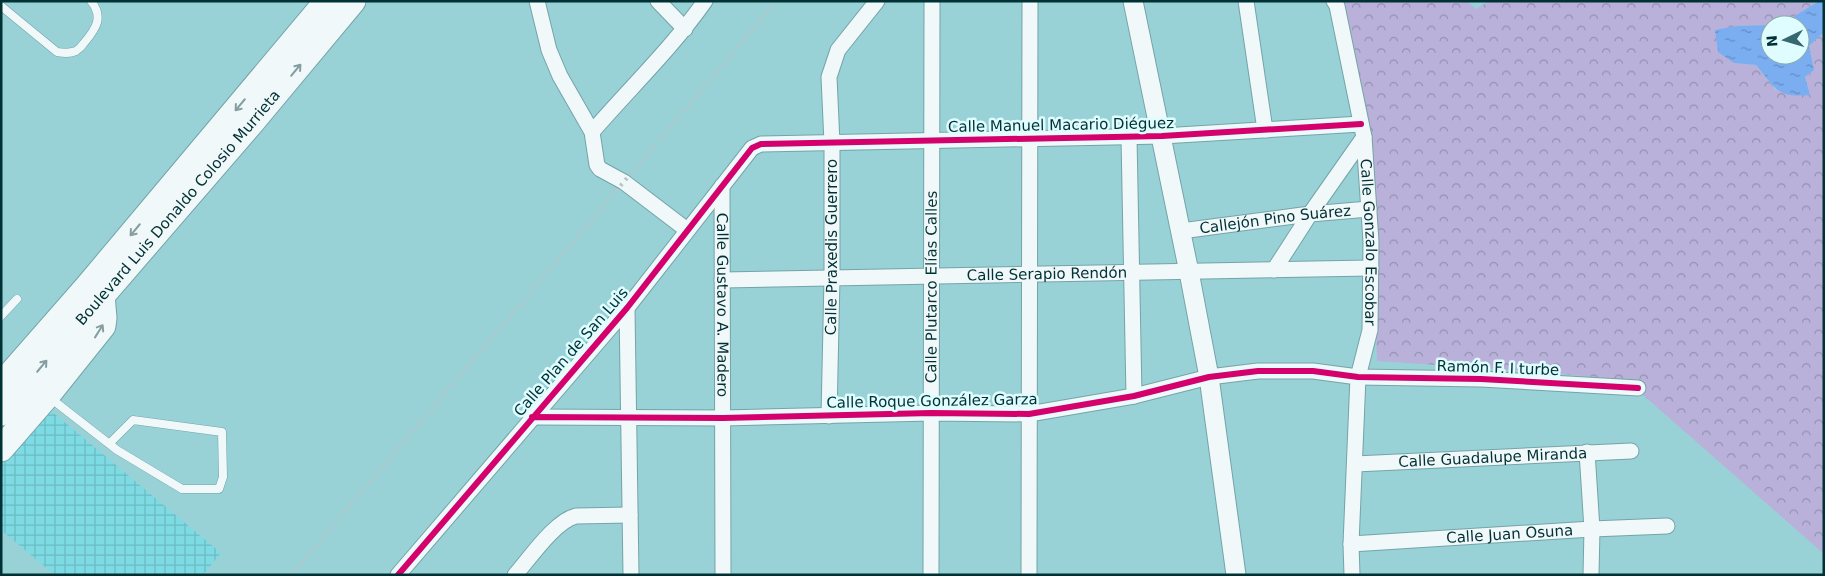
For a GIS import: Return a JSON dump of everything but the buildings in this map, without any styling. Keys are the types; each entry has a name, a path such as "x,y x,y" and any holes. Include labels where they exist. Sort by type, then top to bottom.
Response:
{"highway":[{"name":"Boulevard Luis Donaldo Colosio Murrieta","path":"4,401 327,1"},
{"name":"Boulevard Luis Donaldo Colosio Murrieta","path":"94,291 253,121 353,1"},
{"path":"1,363 68,290 94,291 104,318 103,326 47,396 1,449"}],"street":[{"path":"538,1 553,59 560,76 592,132 596,163 600,169 624,182 687,230"},
{"path":"658,1 685,29"},
{"path":"592,132 633,84 685,29 705,1"},
{"name":"Calle Praxedis Guerrero","path":"829,416 832,142 829,84 831,70 838,50 877,1"},
{"name":"Calle Plutarco Elías Calles","path":"931,575 932,1"},
{"path":"1029,575 1030,1"},
{"path":"1133,1 1190,272 1209,377 1236,575"},
{"path":"1246,1 1265,130"},
{"name":"Calle Gonzalo Escobar","path":"1334,1 1337,6 1362,130 1369,209 1371,268 1370,330 1358,377 1351,544 1352,575"},
{"name":"Calle Manuel Macario Diéguez","path":"761,144 1129,137 1265,130 1362,130"},
{"path":"1274,270 1362,130"},
{"path":"1129,137 1134,396"},
{"name":"Calle Plan de San Luis","path":"398,575 626,308 752,148 761,144"},
{"name":"Calle Gustavo A. Madero","path":"722,186 724,575"},
{"name":"Callejón Pino Suárez","path":"1181,231 1310,214 1369,209"},
{"name":"Calle Serapio Rendón","path":"722,280 1371,268"},
{"path":"626,308 631,575"},
{"name":"Calle Roque González Garza","path":"532,417 723,418 931,413 1029,414 1134,396 1209,377 1258,371 1313,371 1358,377"},
{"name":"Ramón F. I turbe","path":"1358,377 1481,379 1638,388"},
{"name":"Calle Guadalupe Miranda","path":"1355,464 1631,451"},
{"path":"1587,452 1592,529 1591,575"},
{"path":"515,575 557,526 568,518 576,516 630,515"},
{"name":"Calle Juan Osuna","path":"1351,544 1667,526"}],"lane":[{"path":"1,6 56,52 67,54 78,50 92,34 98,21 96,8 91,1"},
{"path":"1,316 17,299"},
{"path":"47,396 109,444 182,489 219,489 223,476 222,432 133,420 109,444"}],"shaded area":[{"path":"49,409 221,553 203,575 55,575 1,530 1,467"}],"green space":[{"path":"1343,1 1467,1 1476,9 1489,1 1819,1 1796,15 1760,15 1760,25 1737,26 1715,31 1734,63 1756,65 1776,90 1810,95 1805,77 1814,70 1810,45 1824,32 1824,554 1626,380 1529,371 1377,361 1370,169 1355,50"}],"water":[{"path":"1819,1 1824,1 1824,32 1810,45 1810,15 1796,15"},
{"path":"1760,25 1760,65 1810,65 1810,51 1814,70 1805,77 1810,95 1799,96 1784,93 1773,86 1756,65 1734,63 1718,52 1715,30 1737,26"}],"railway":[{"path":"291,575 777,1"}],"cycle path":[{"path":"398,575 627,308 752,148 761,144 1162,136 1361,124"},
{"path":"532,417 723,418 931,413 1029,414 1134,396 1209,377 1258,371 1313,371 1358,377 1481,379 1638,388"}]}
